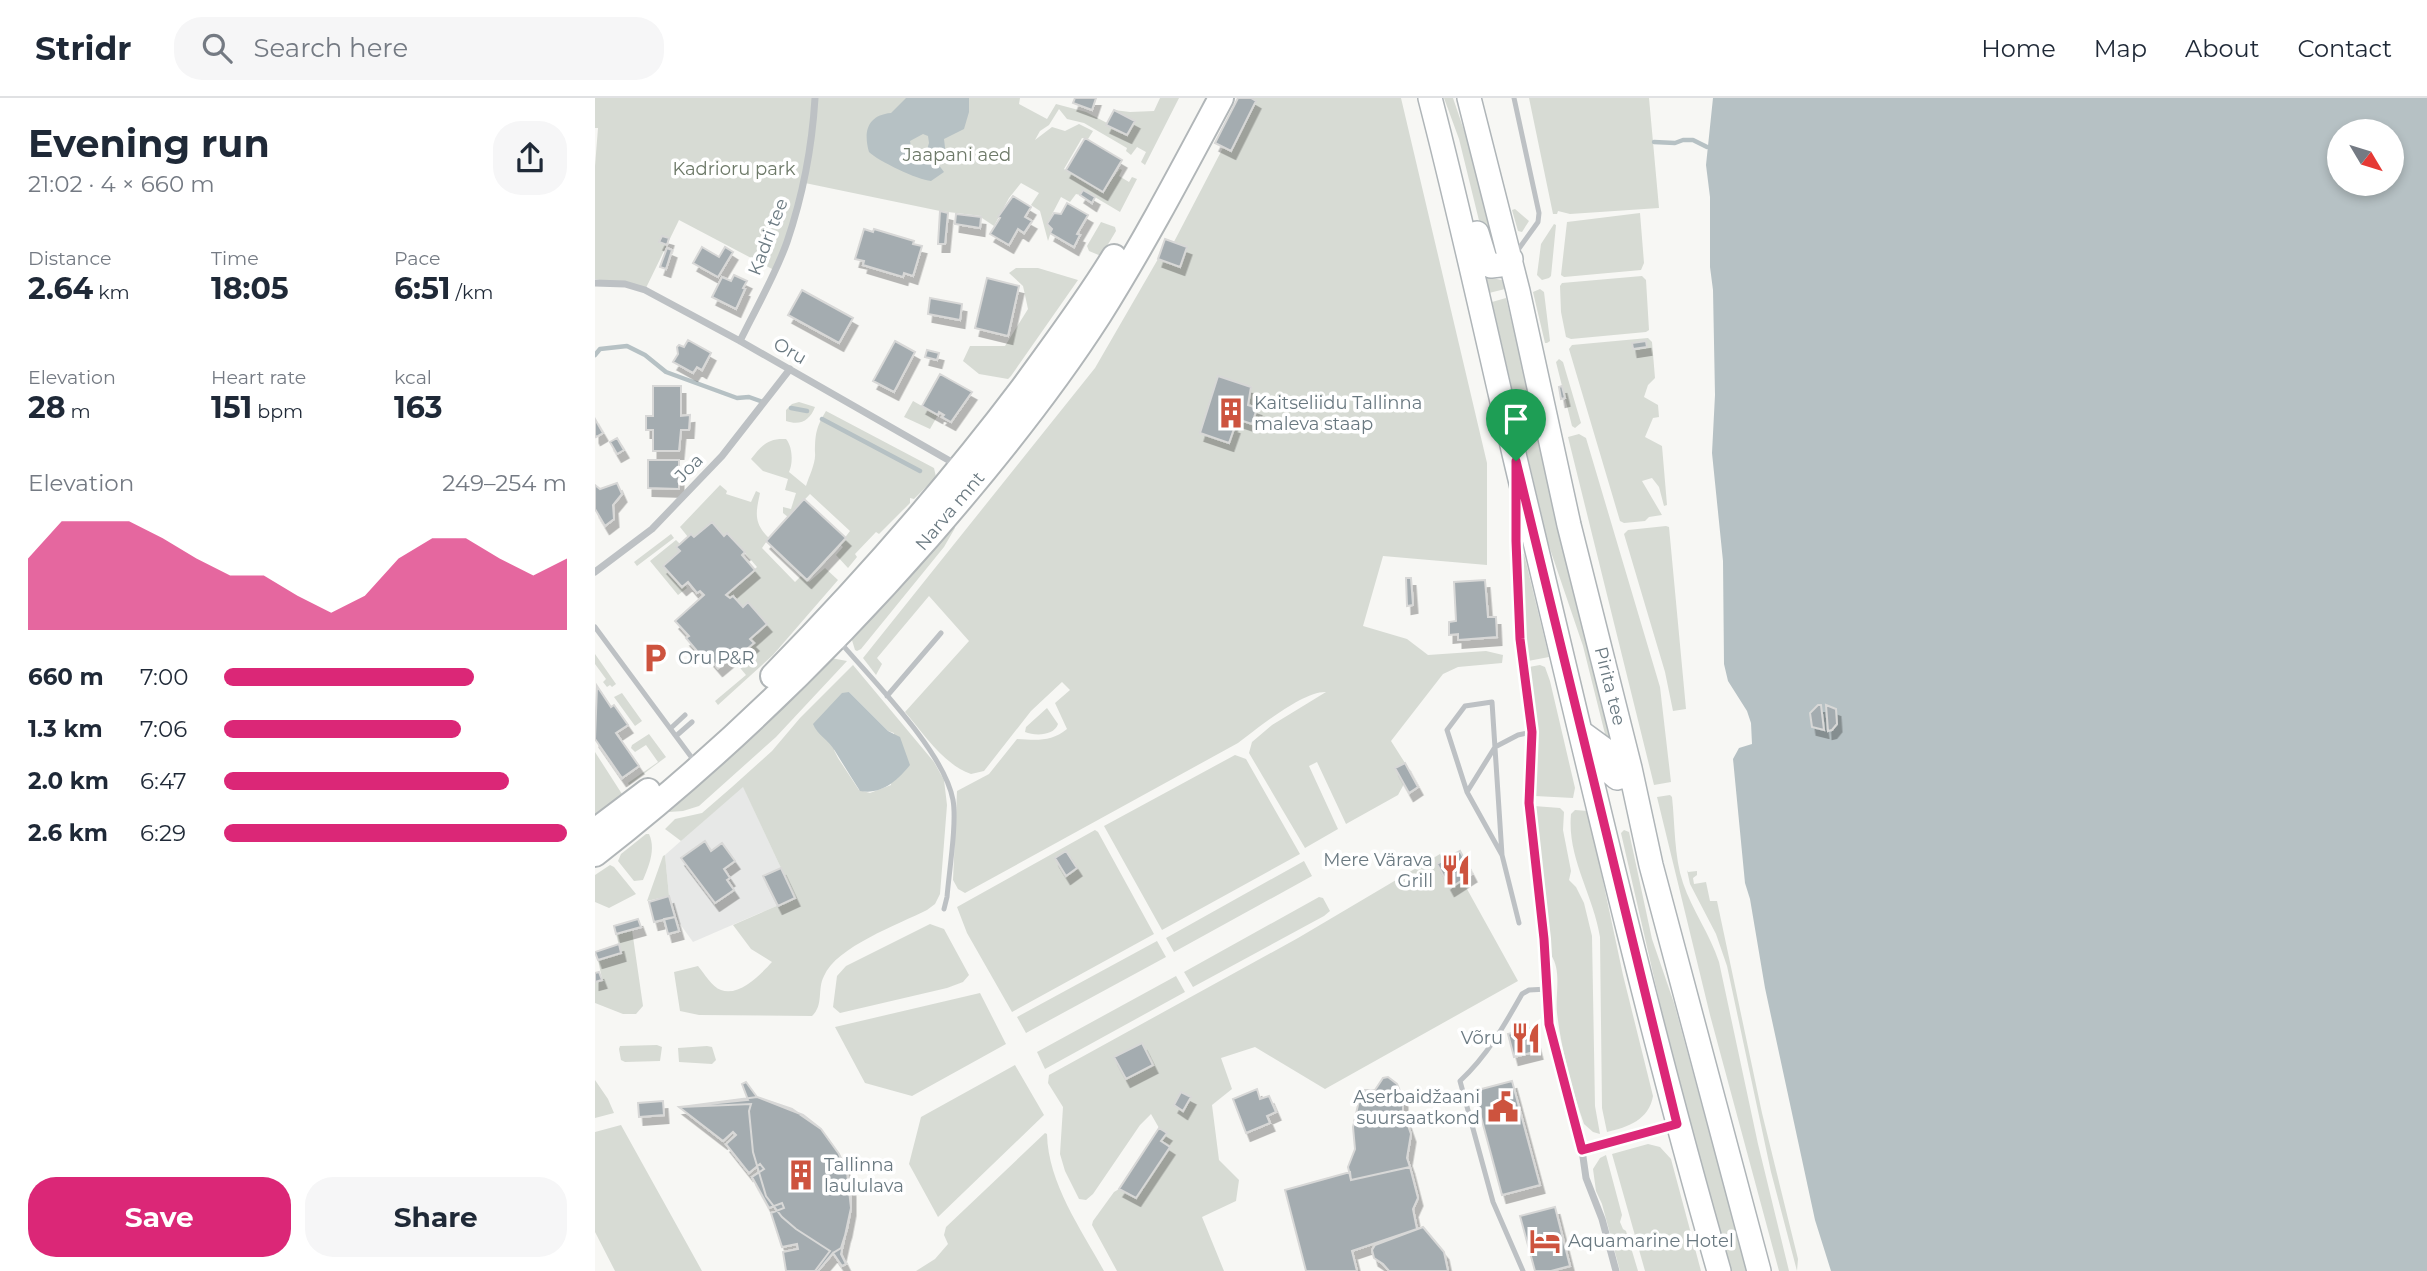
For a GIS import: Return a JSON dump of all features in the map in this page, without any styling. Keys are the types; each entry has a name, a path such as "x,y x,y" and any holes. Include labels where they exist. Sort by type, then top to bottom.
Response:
{"main road":[{"name":"Narva mnt","path":"595,831 830,631 909,559 1096,286 1139,216 1203,98"},
{"name":"Narva mnt","path":"969,474 1027,416 1099,316 1154,223 1221,98"},
{"path":"1430,98 1462,219 1516,461 1677,1124 1719,1271"},
{"name":"Pirita tee","path":"1469,98 1511,259 1569,525 1630,768 1651,865 1759,1271"},
{"path":"1462,219 1478,234 1485,260 1491,266 1511,259"},
{"path":"1582,733 1604,749 1610,772 1617,778 1624,776 1630,768"},
{"name":"Narva mnt","path":"595,854 689,753"},
{"path":"1607,835 1615,823 1624,820 1630,824 1636,849 1651,865"}],"street":[{"name":"Kadri tee","path":"740,341 786,244 805,183 815,98"},
{"name":"Oru","path":"595,283 625,284 645,290 790,369 969,474"},
{"name":"Joa","path":"595,572 652,529 722,456 790,369"},
{"path":"1516,461 1520,639 1532,732 1529,803 1544,939 1549,1024 1582,1150 1586,1178 1602,1219 1616,1271"},
{"path":"1582,1150 1677,1124"}],"lane":[{"path":"1511,259 1538,222 1539,213 1514,98"},
{"path":"595,627 689,753"},
{"path":"830,631 927,746 949,780 954,803 944,909"},
{"path":"887,696 941,633"},
{"path":"1502,855 1467,792 1447,730 1465,706 1492,702 1502,855 1519,923"},
{"path":"671,728 685,715"},
{"path":"689,753 692,722"},
{"path":"1467,792 1495,747 1518,735 1532,732"},
{"path":"1523,1271 1493,1202 1460,1082 1490,1049 1522,994 1529,990 1548,989"}],"shaded area":[{"path":"906,98 969,98 969,112 964,129 944,139 946,156 938,164 944,172 931,181 899,170 869,152 869,125 877,117 891,113","holes":["923,134 928,136 926,153 912,154 910,141"]},
{"path":"1713,98 2427,98 2427,1271 1831,1271 1815,1220 1745,883 1733,759 1739,748 1752,744 1751,723 1747,711 1728,681 1724,664 1723,561 1712,453 1715,395 1710,197 1706,165"},
{"path":"849,692 888,731 900,737 910,765 882,789 860,791 832,747 813,724 842,693"},
{"path":"743,786 795,898 693,942 675,917 669,896 665,855"}],"green space":[{"name":"Kadrioru park","path":"595,98 1020,98 1019,104 1047,119 1056,104 1086,112 1107,123 1114,110 1154,111 1160,98 1179,98 1145,165 1141,162 1146,152 1137,147 1131,155 1126,151 1127,148 1084,123 1067,119 1059,109 1035,140 1052,127 1065,131 1079,124 1093,131 1088,139 1082,138 1064,169 1102,192 1120,169 1122,170 1119,176 1129,182 1132,177 1137,179 1120,212 1083,190 1070,202 1061,197 1047,224 1052,229 1048,241 1040,211 1031,205 1039,193 1021,183 1009,198 994,226 981,216 940,211 805,183 774,270 679,220 645,290 595,279 595,166 598,128 595,128"},
{"path":"1249,98 1401,98 1487,463 1487,565 1383,556 1363,626 1407,639 1428,655 1486,651 1503,655 1502,663 1458,667 1443,674 1391,741 1405,763 1395,768 1404,784 1398,795 1346,824 1317,762 1309,766 1338,829 1305,848 1249,753 1252,742 1272,725 1326,692 1305,697 1238,743 965,893 958,889 953,880 957,791 989,774 1017,739 1049,738 1067,729 1055,703 1070,690 1062,682 1031,711 984,771 971,774 943,756 905,712 969,641 929,596 877,658 882,664 876,675 863,658 1095,368 1158,259 1164,261"},
{"path":"1444,98 1453,98 1470,148 1495,248 1492,252 1485,245 1459,139"},
{"path":"1529,98 1649,98 1659,208 1570,214 1558,211 1553,214"},
{"path":"1515,209 1529,221 1522,232 1518,231 1512,210"},
{"path":"1640,213 1644,263 1641,270 1564,277 1561,275 1567,222"},
{"path":"1101,222 1115,227 1116,231 1101,256 1089,251 1087,246"},
{"path":"1554,224 1551,276 1542,280 1537,275 1541,244"},
{"path":"1016,268 1038,268 1078,280 1008,379 979,374 963,361 970,346 1005,346 1028,309 1023,286 1009,273"},
{"path":"1642,276 1646,280 1649,330 1571,339 1566,337 1561,312 1562,283"},
{"path":"1486,277 1502,280 1505,289 1489,293"},
{"path":"1540,289 1544,292 1550,341 1547,343 1533,292"},
{"path":"1506,298 1618,762 1612,762 1583,646 1548,543 1492,302"},
{"path":"1648,338 1652,342 1655,378 1648,385 1644,397 1658,405 1659,417 1653,418 1645,437 1662,446 1667,505 1664,506 1659,487 1652,478 1642,481 1662,515 1649,517 1645,521 1624,523 1620,521 1569,349 1572,345"},
{"path":"1559,359 1563,362 1581,423 1575,428 1572,426 1556,362"},
{"path":"913,401 938,415 930,429 904,417"},
{"path":"799,402 815,407 804,421 786,421 786,410"},
{"path":"826,411 934,468 936,477 914,499 910,498 910,503 879,534 876,532 855,554 857,557 848,568 836,555 850,531 810,494 788,517 783,513 783,507 791,509 796,493 785,490 788,479 763,471 751,459 766,443 786,439 792,456 789,472 806,486 814,461 817,431"},
{"path":"1579,434 1586,438 1660,687 1671,782 1654,785 1568,437"},
{"path":"720,485 727,491 726,494 751,502 756,491 760,493 758,522 769,538 762,548 795,582 801,576 809,582 825,568 838,580 773,655 718,705 715,701 746,675 731,657 736,653 739,656 753,643 750,639 767,624 743,607 733,596 730,598 726,595 757,567 728,533 724,536 712,522 694,537 691,534 688,537 680,527"},
{"path":"954,525 955,528 944,547 861,649 855,650 851,637"},
{"path":"1669,527 1686,709 1673,711 1665,672 1624,534 1628,530"},
{"path":"671,534 674,538 637,566 634,562"},
{"path":"676,540 680,544 677,547 680,551 663,566 681,587 685,585 687,588 678,595 650,561"},
{"path":"1524,554 1549,657 1528,661 1521,555"},
{"path":"595,654 616,684 612,687 607,687 603,682 606,679 595,664"},
{"path":"831,658 847,661 776,737 699,806 669,812 667,809"},
{"path":"853,665 934,762 944,780 947,805 940,894 935,904 927,910 869,937 841,955 824,976 818,1007 812,1016 699,1015 680,1011 674,972 698,966 708,980 721,990 735,990 749,983 772,962 751,949 733,925 795,898 743,787 681,841 665,829 675,819 702,813 772,751 800,718","holes":["849,692 888,731 894,733 891,785 870,793 859,790 834,750"]},
{"path":"1529,667 1545,667 1550,681 1575,788 1573,798 1535,796 1537,722"},
{"path":"622,693 642,721 635,726 614,697"},
{"path":"1047,708 1058,724 1056,728 1044,734 1025,732 1026,727"},
{"path":"649,734 666,757 629,785 628,783 658,762 646,745 635,752 631,748"},
{"path":"595,752 622,794 595,816"},
{"path":"1235,755 1246,759 1300,854 1162,930 1104,826"},
{"path":"1670,795 1680,873 1719,962 1758,1144 1789,1271 1779,1271 1710,1015 1657,797"},
{"path":"1534,806 1560,808 1564,812 1563,830 1571,871 1569,880 1584,903 1592,936 1595,1106 1600,1134 1584,1124 1561,1040 1557,1013 1557,975 1551,955"},
{"path":"1575,810 1588,811 1623,975 1653,1096 1642,1117 1630,1125 1607,1132 1602,1108 1600,937 1573,846 1571,814"},
{"path":"1095,830 1154,934 1012,1012 967,933 957,907","holes":["1066,851 1076,868 1066,875 1055,858"]},
{"path":"1624,830 1629,832 1652,939 1674,1003 1747,1271 1731,1271 1673,1061 1621,833"},
{"path":"649,834 652,846 649,863 643,880 634,881 618,861 621,854"},
{"path":"1440,854 1443,860 1437,864 1449,887 1462,880 1518,981 1325,1089 1255,1047 1221,1058 1232,1089 1212,1105 1219,1160 1239,1180 1236,1201 1202,1217 1224,1271 1117,1271 1092,1225 1093,1221 1119,1189 1136,1198 1170,1147 1161,1141 1166,1133 1159,1128 1151,1114 1140,1125 1093,1194 1086,1200 1079,1199 1060,1154 1063,1107 1048,1083 1049,1075 1298,938"},
{"path":"665,855 669,896 647,901 663,856"},
{"path":"1304,861 1312,876 1174,952 1166,938"},
{"path":"610,865 636,894 609,908 595,902 595,875"},
{"path":"1687,870 1697,871 1693,878 1694,884 1706,882 1710,901 1717,901 1762,1113 1798,1259 1797,1271 1771,1172 1727,966 1716,934 1690,884"},
{"path":"1319,897 1323,898 1330,911 1324,916 1193,987 1184,972"},
{"path":"930,924 944,929 969,975 963,982 840,1013 833,1007 837,976 846,966"},
{"path":"632,930 643,1006 636,1014 623,1014 595,1003 595,982 602,979 598,960 621,953 616,934"},
{"path":"1157,941 1166,957 1026,1033 1017,1017"},
{"path":"1176,976 1185,992 1045,1069 1037,1052"},
{"path":"980,993 1006,1044 912,1096 865,1083 835,1027"},
{"path":"620,1046 662,1047 660,1061 621,1060"},
{"path":"712,1047 716,1060 712,1064 679,1062 678,1048"},
{"path":"1015,1065 1044,1115 938,1217 909,1164 921,1117"},
{"path":"595,1080 608,1099 614,1113 595,1118"},
{"path":"621,1125 702,1271 615,1271 595,1232 595,1132"},
{"path":"1045,1133 1059,1188 1104,1271 916,1271 935,1259 948,1244 944,1235 946,1227"},
{"path":"1648,1144 1660,1147 1671,1159 1701,1271 1645,1271 1612,1154"},
{"path":"1606,1155 1622,1215 1620,1222 1626,1231 1638,1271 1620,1271 1596,1191 1593,1169 1600,1158"}],"building":[{"path":"1075,98 1096,98 1092,110 1073,103"},
{"path":"1238,98 1251,98 1256,101 1231,151 1215,143"},
{"path":"1114,110 1135,121 1127,135 1106,125"},
{"path":"1085,138 1122,160 1103,192 1066,170"},
{"path":"1083,190 1095,197 1092,203 1080,195"},
{"path":"1013,196 1031,207 1025,217 1032,221 1024,233 1018,229 1009,245 990,234"},
{"path":"1067,203 1088,215 1077,234 1080,235 1074,247 1050,233 1052,229 1047,224 1054,213 1061,214"},
{"path":"940,211 948,213 945,244 938,244"},
{"path":"956,214 981,217 980,228 955,224"},
{"path":"864,229 873,232 874,229 922,246 913,276 904,273 903,277 863,265 864,261 855,259"},
{"path":"662,236 669,238 667,245 659,242"},
{"path":"1165,239 1187,247 1180,267 1158,259"},
{"path":"702,247 719,257 725,247 733,252 718,277 693,263"},
{"path":"667,248 672,250 666,269 660,267"},
{"path":"734,275 747,281 736,309 712,297 722,277 731,281"},
{"path":"987,278 1019,286 1008,336 975,328"},
{"path":"802,290 853,318 839,343 788,315"},
{"path":"930,298 962,304 960,320 928,314"},
{"path":"688,340 711,353 702,370 697,367 693,373 673,362 678,354 677,347 684,347"},
{"path":"895,341 915,352 894,392 873,381"},
{"path":"1646,341 1647,347 1633,349 1632,343"},
{"path":"927,350 939,353 937,360 925,357"},
{"path":"940,374 972,392 951,422 939,412 938,415 922,406"},
{"name":"Kaitseliidu Tallinna maleva staap","path":"1218,376 1251,387 1248,405 1257,408 1252,424 1234,418 1232,425 1235,426 1229,443 1200,433"},
{"path":"653,386 681,386 681,416 690,415 689,430 681,430 679,451 653,451 653,430 646,430 646,416 653,416"},
{"path":"1562,386 1565,398 1561,399 1559,387"},
{"path":"595,419 603,433 596,437 595,435"},
{"path":"617,438 624,450 617,454 610,442"},
{"path":"648,460 679,460 679,489 648,488"},
{"path":"617,483 622,494 613,505 614,519 605,526 595,509 595,485 600,489"},
{"path":"804,499 846,538 807,580 766,541"},
{"path":"712,522 724,536 727,533 745,552 742,555 755,570 726,595 730,598 733,596 743,607 748,602 767,624 750,639 754,643 739,656 736,653 718,668 706,654 702,657 686,638 689,636 675,621 704,595 700,591 697,593 688,582 682,587 663,566 680,551 676,547 691,534 694,537"},
{"path":"1406,578 1411,578 1413,605 1407,606"},
{"path":"1485,580 1488,617 1496,617 1497,637 1458,640 1458,634 1449,635 1449,622 1456,621 1454,582"},
{"path":"597,686 611,707 614,705 628,725 616,733 639,766 622,778 595,739"},
{"path":"1821,705 1824,730 1812,727 1810,713"},
{"path":"1826,705 1836,709 1837,724 1828,731"},
{"path":"1405,763 1418,787 1409,793 1395,768"},
{"path":"705,841 711,851 722,843 735,861 724,869 734,890 715,903 681,858"},
{"path":"1066,851 1077,868 1066,876 1055,858"},
{"path":"1460,851 1472,874 1450,888 1437,864"},
{"path":"781,868 795,898 778,906 763,876"},
{"path":"669,896 675,917 654,922 649,902"},
{"path":"675,917 679,931 668,934 664,919"},
{"path":"638,919 641,927 616,934 614,926"},
{"path":"619,944 621,953 598,960 595,952"},
{"path":"599,972 602,980 595,982 595,973"},
{"path":"1532,1028 1538,1051 1514,1057 1508,1034"},
{"path":"1142,1043 1153,1065 1126,1079 1114,1057"},
{"path":"1388,1077 1397,1084 1403,1098 1403,1111 1411,1134 1407,1158 1410,1167 1351,1180 1348,1167 1355,1149 1353,1127 1360,1096 1363,1090 1375,1090 1383,1078"},
{"path":"1512,1081 1540,1185 1502,1195 1474,1091"},
{"name":"Tallinna laululava","path":"746,1082 757,1097 803,1115 821,1129 839,1154 851,1189 851,1208 841,1254 846,1264 842,1266 833,1253 818,1271 786,1271 783,1252 798,1249 797,1244 782,1247 771,1213 784,1208 782,1203 769,1208 752,1177 764,1169 760,1164 749,1173 726,1144 736,1135 733,1132 723,1141 679,1107 748,1100 742,1084"},
{"path":"1257,1089 1260,1099 1269,1096 1276,1112 1267,1116 1270,1123 1246,1133 1233,1099"},
{"path":"1181,1092 1191,1097 1183,1111 1174,1105"},
{"name":"Tallinna laululava","path":"757,1097 792,1109 821,1129 839,1154 847,1172 851,1208 847,1229 841,1248 833,1253 818,1271 815,1271 830,1251 782,1217 766,1196 753,1152 749,1111 751,1104 681,1107"},
{"path":"663,1101 664,1115 639,1117 638,1103"},
{"path":"1159,1128 1167,1133 1161,1141 1170,1147 1136,1198 1119,1189"},
{"path":"1410,1167 1418,1198 1413,1209 1417,1229 1352,1251 1357,1271 1306,1271 1285,1190 1350,1172 1351,1180"},
{"name":"Aquamarine Hotel","path":"1555,1207 1570,1266 1551,1271 1535,1271 1520,1216"},
{"path":"1423,1227 1444,1252 1448,1271 1389,1271 1374,1258 1372,1250 1375,1245"}],"waterway":[{"path":"1654,142 1693,140 1707,147"},
{"path":"595,355 600,349 627,346 645,355 666,372 737,398 749,397 763,402"},
{"path":"791,408 807,411"},
{"path":"822,419 920,471"}],"place":[{"name":"Kaitseliidu Tallinna maleva staap","path":"1231,413"},
{"name":"Oru P&R","path":"655,658"},
{"name":"Mere Värava Grill","path":"1456,870"},
{"name":"Võru","path":"1526,1038"},
{"name":"Aserbaidžaani suursaatkond","path":"1503,1107"},
{"name":"Tallinna laululava","path":"801,1175"},
{"name":"Aquamarine Hotel","path":"1545,1241"}],"route":[{"path":"1516,461 1677,1124 1582,1150 1549,1024 1544,939 1529,803 1532,732 1520,639 1516,461"}],"park label":[{"name":"Jaapani aed","path":"957,155"}]}
